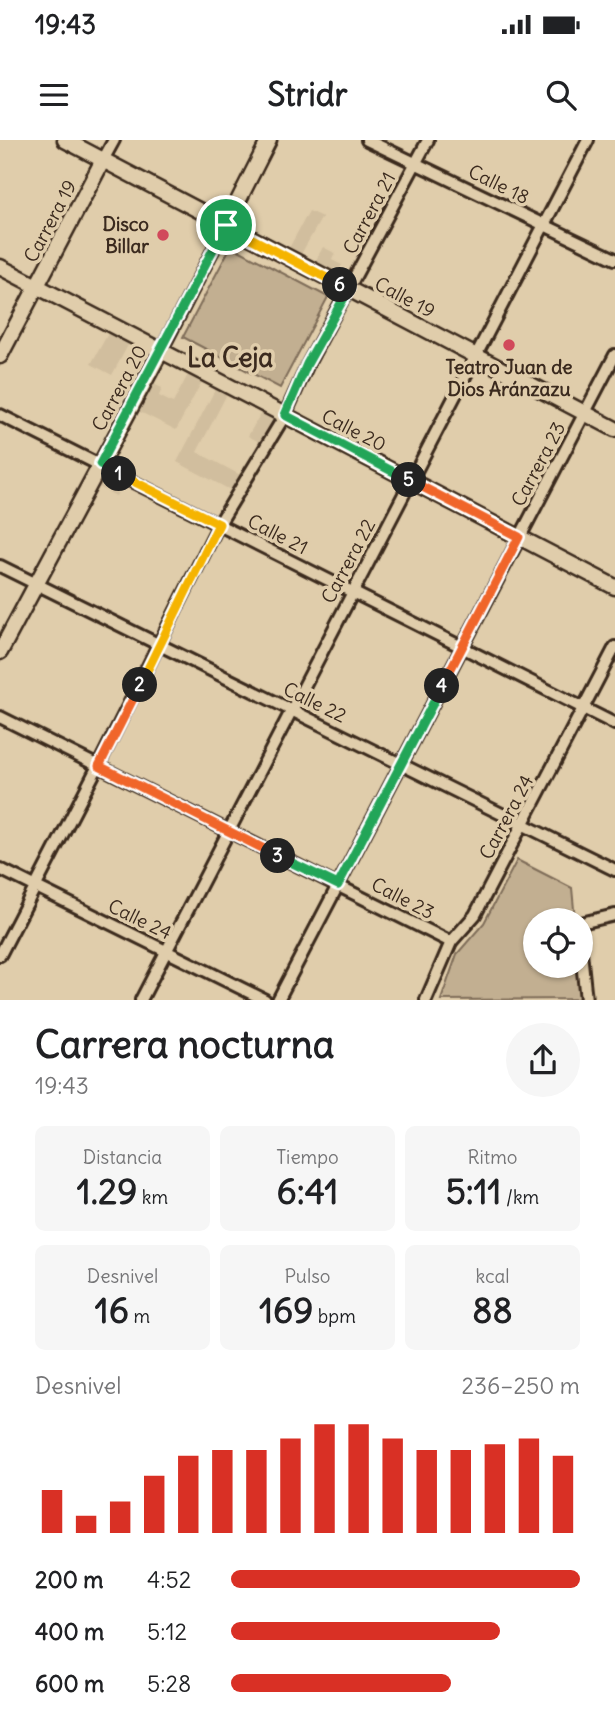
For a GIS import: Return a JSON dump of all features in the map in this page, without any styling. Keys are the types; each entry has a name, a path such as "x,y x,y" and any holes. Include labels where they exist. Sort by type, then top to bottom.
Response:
{"main road":[{"name":"Calle 19","path":"65,140 615,429"},
{"name":"Carrera 20","path":"226,225 269,140"},
{"name":"Carrera 19","path":"0,356 103,160"},
{"name":"Calle 20","path":"0,267 615,587"},
{"name":"Carrera 20","path":"0,652 161,351"}],"street":[{"name":"Carrera 19","path":"103,160 114,140"},
{"name":"Calle 18","path":"367,140 615,259"},
{"name":"Carrera 21","path":"0,955 99,766 219,524 285,415 307,364 428,140"},
{"name":"Carrera 22","path":"142,999 230,832 290,709 588,140"},
{"name":"Carrera 20","path":"161,351 226,225"},
{"name":"Carrera 23","path":"278,999 615,355"},
{"name":"Calle 21","path":"0,415 615,724"},
{"name":"Calle 22","path":"0,566 615,870"},
{"name":"Carrera 24","path":"425,999 452,942 475,915 615,647"},
{"name":"Calle 23","path":"0,717 452,942"},
{"name":"Calle 24","path":"0,869 265,999"},
{"path":"593,920 615,915"},
{"path":"584,978 586,999"}],"shaded area":[{"path":"309,211 322,217 300,256 288,250"},
{"path":"231,246 328,297 280,388 183,337"},
{"path":"323,247 335,253 332,260 342,265 336,275 314,264"},
{"path":"114,323 134,334 112,375 91,364"},
{"path":"192,367 206,374 176,430 134,409 148,381 162,388 159,396 173,403"},
{"path":"217,386 228,392 197,452 246,478 238,494 177,462"},
{"path":"262,411 274,418 275,422 263,444 248,436"},
{"path":"103,470 124,482 116,496 95,485"},
{"path":"517,860 572,888 574,908 523,908 523,978 580,978 582,999 441,1000 457,954 484,923"}],"place":[{"name":"Disco Billar","path":"163,235"},
{"name":"Teatro Juan de Dios Aránzazu","path":"509,345"}],"district":[{"name":"La Ceja","path":"230,357"}],"route":[{"path":"226,225 349,289 307,364 285,415 519,537 338,885 99,766 219,524 100,464 226,225"}]}
